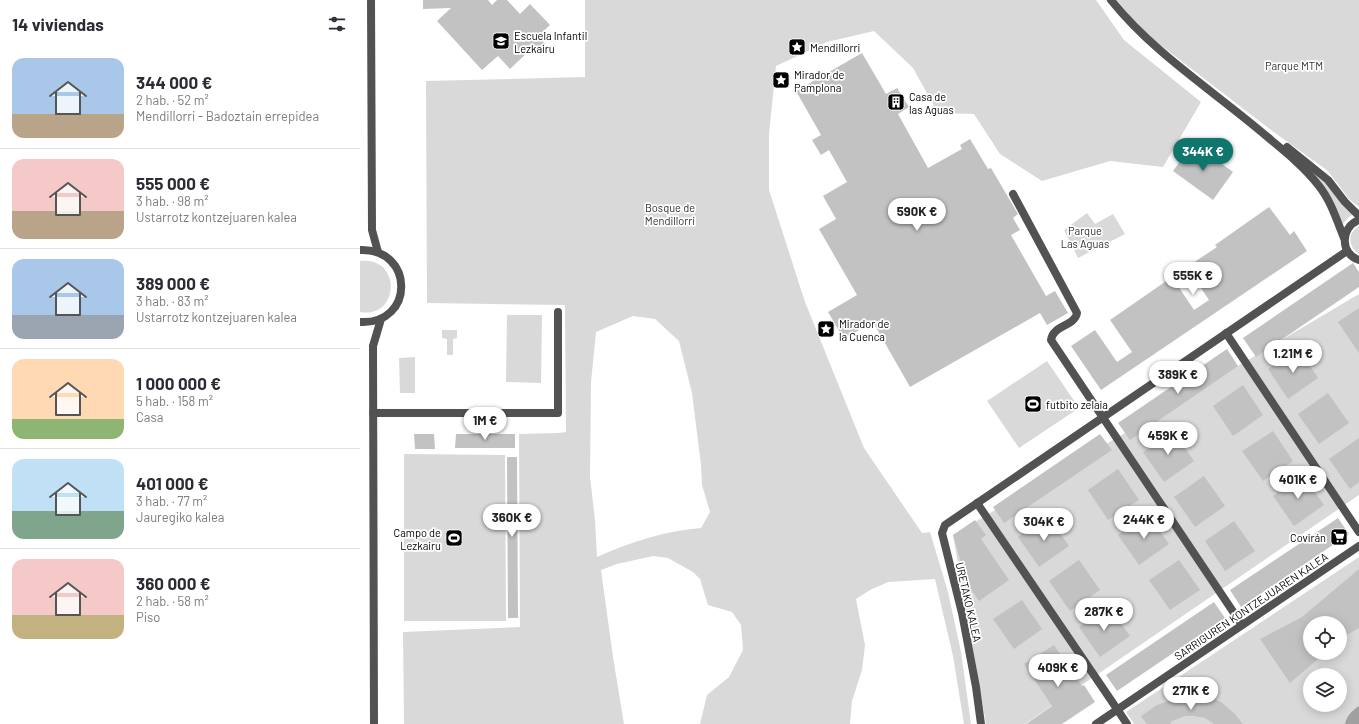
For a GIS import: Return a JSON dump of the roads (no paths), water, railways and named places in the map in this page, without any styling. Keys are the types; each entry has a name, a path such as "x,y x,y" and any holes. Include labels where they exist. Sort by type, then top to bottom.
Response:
{"street":[{"path":"371,0 372,230 378,252"},
{"path":"1111,0 1124,17 1149,41 1258,128 1304,168 1320,187 1331,207 1344,238"},
{"path":"1258,128 1282,143 1328,180 1345,202 1359,216"},
{"path":"1013,194 1077,313 1075,318 1055,331 1051,340 1242,625"},
{"path":"1359,220 1350,225 1344,238 1344,245 1347,251 1351,256 1359,260"},
{"path":"360,250 378,252 389,259 396,268 401,279 401,291 398,302 391,312 381,319 371,322 360,322"},
{"name":"URETAKO KALEA","path":"980,724 976,687 962,613 942,533 944,525 1347,251"},
{"path":"373,413 558,413 558,312"},
{"path":"374,724 373,346 381,319"},
{"path":"1226,333 1359,532"},
{"path":"977,503 1127,724"},
{"name":"SARRIGUREN KONTZEJUAREN KALEA","path":"1096,724 1359,546"}],"place":[{"name":"Escuela Infantil Lezkairu","path":"501,41"},
{"name":"Mendillorri","path":"797,47"},
{"name":"Mirador de Pamplona","path":"781,80"},
{"name":"Casa de las Aguas","path":"896,102"},
{"name":"Mirador de la Cuenca","path":"826,329"},
{"name":"futbito zelaia","path":"1033,404"},
{"name":"Covirán","path":"1339,537"},
{"name":"Campo de Lezkairu","path":"454,538"}],"park label":[{"name":"Parque MTM","path":"1294,65"},
{"name":"Bosque de Mendillorri","path":"670,213"},
{"name":"Parque Las Aguas","path":"1085,236"}]}
